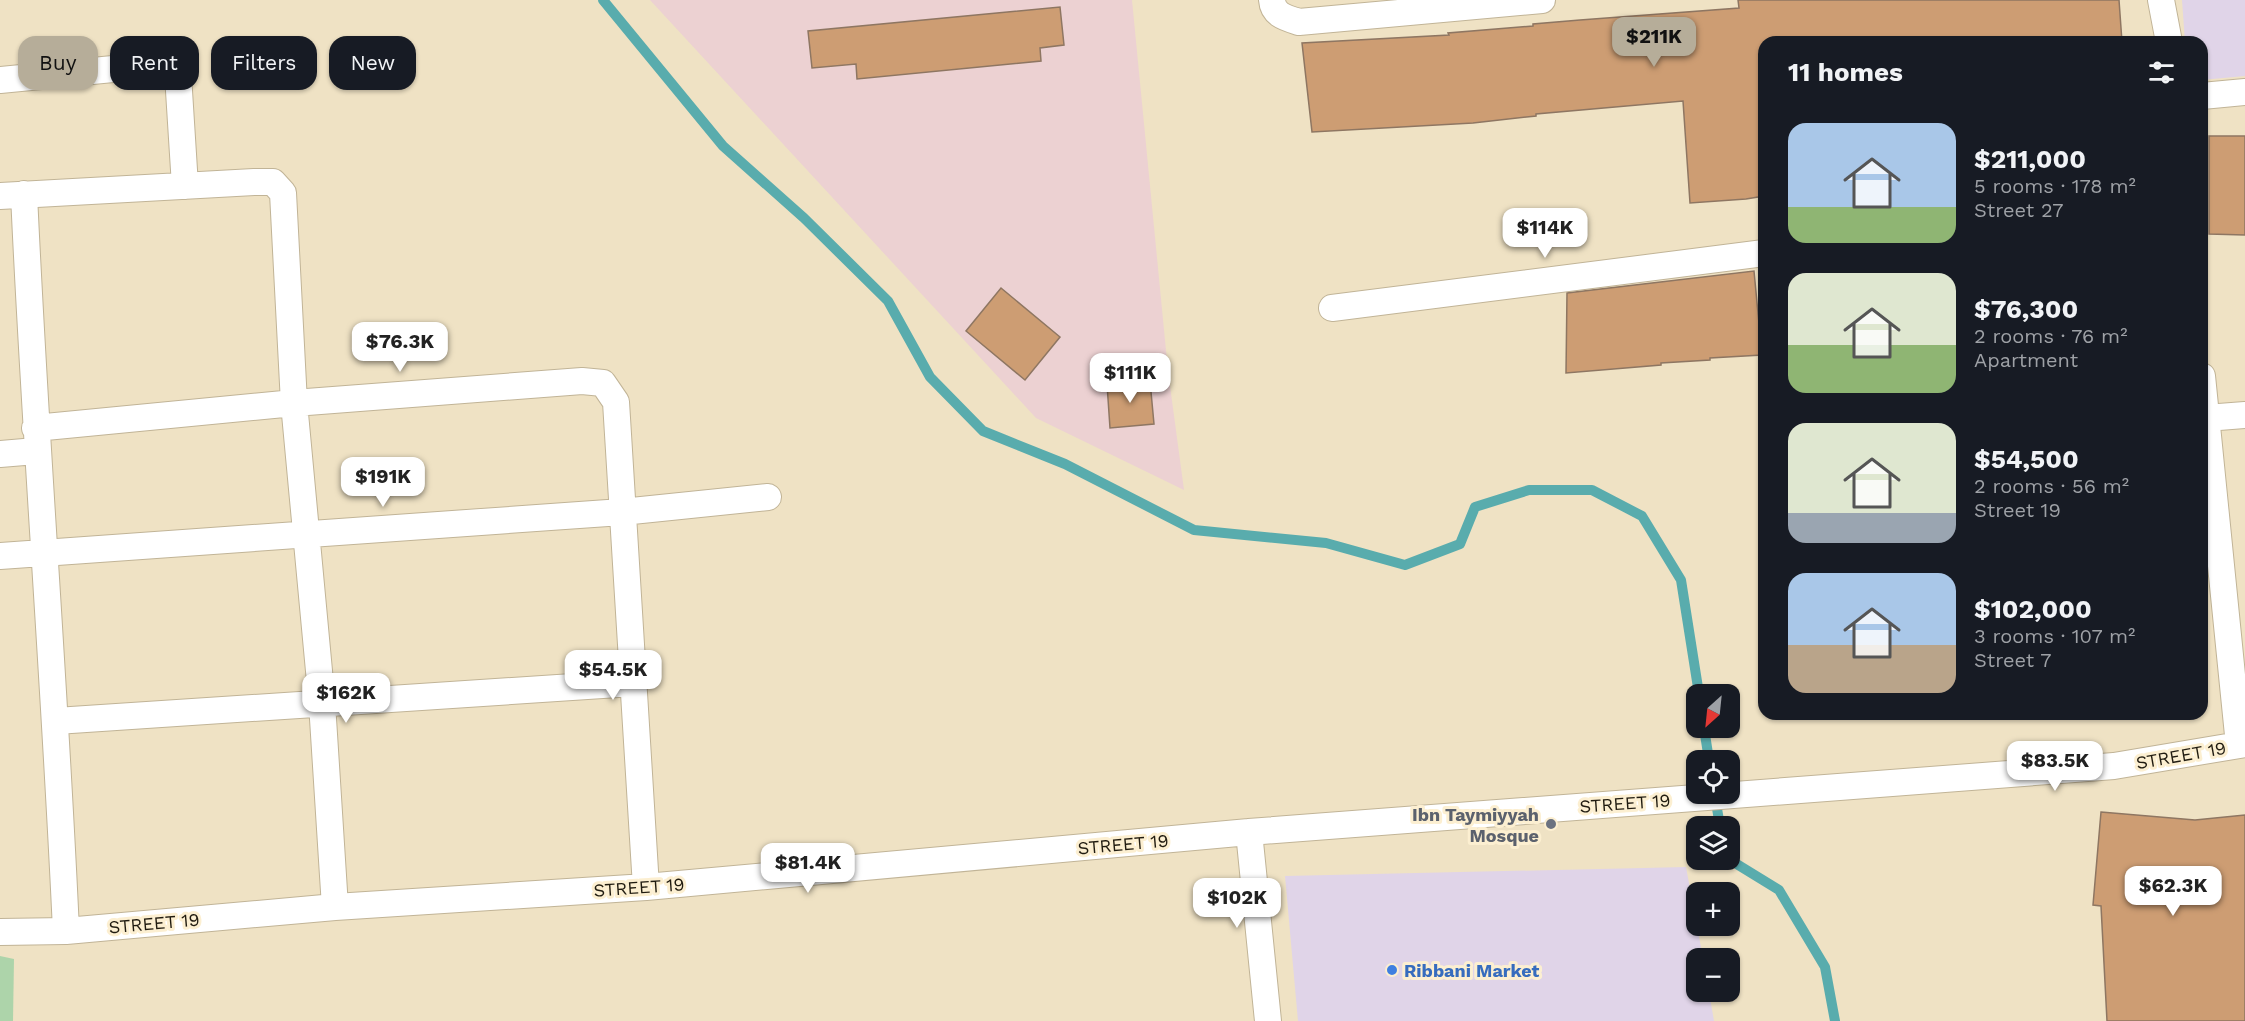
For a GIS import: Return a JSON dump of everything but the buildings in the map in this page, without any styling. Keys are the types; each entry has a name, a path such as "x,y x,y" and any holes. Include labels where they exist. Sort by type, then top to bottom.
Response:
{"street":[{"path":"1276,8 1299,22 1542,0"},
{"path":"2161,0 2168,36"},
{"path":"0,80 164,63 174,66 178,75 185,186"},
{"path":"2208,95 2245,92"},
{"path":"66,931 56,721 36,439 12,195 273,182 283,193 294,403 322,704 335,907"},
{"path":"1332,308 1758,254"},
{"path":"0,454 36,439 294,403 582,381 603,383 616,402 646,887"},
{"path":"2208,418 2245,415"},
{"path":"2208,436 2242,745"},
{"path":"0,556 622,512 768,497"},
{"path":"56,721 633,683"},
{"name":"STREET 19","path":"0,932 66,931 335,907 646,887 1249,832 2114,766 2242,745"},
{"path":"1249,832 1268,1021"}],"shaded area":[{"path":"650,0 1132,0 1168,371 1184,490 1036,418"},
{"path":"2182,0 2245,0 2245,76 2208,79 2208,36 2185,36"},
{"path":"1686,867 1689,882 1686,882 1686,936 1699,936 1701,948 1686,948 1686,1002 1711,1002 1714,1021 1298,1021 1285,876"}],"green space":[{"path":"0,956 14,959 13,1021 0,1021"}],"waterway":[{"path":"603,0 723,146 804,218 888,301 930,377 983,431 1065,464 1194,530 1326,543 1405,565 1460,544 1475,507 1529,490 1592,490 1642,516 1681,580 1697,684"},
{"path":"1706,738 1707,750"},
{"path":"1716,804 1718,816"},
{"path":"1740,866 1779,890 1825,967 1835,1021"}],"place":[{"name":"Ibn Taymiyyah Mosque","path":"1551,824"},
{"name":"Ribbani Market","path":"1392,970"}]}
